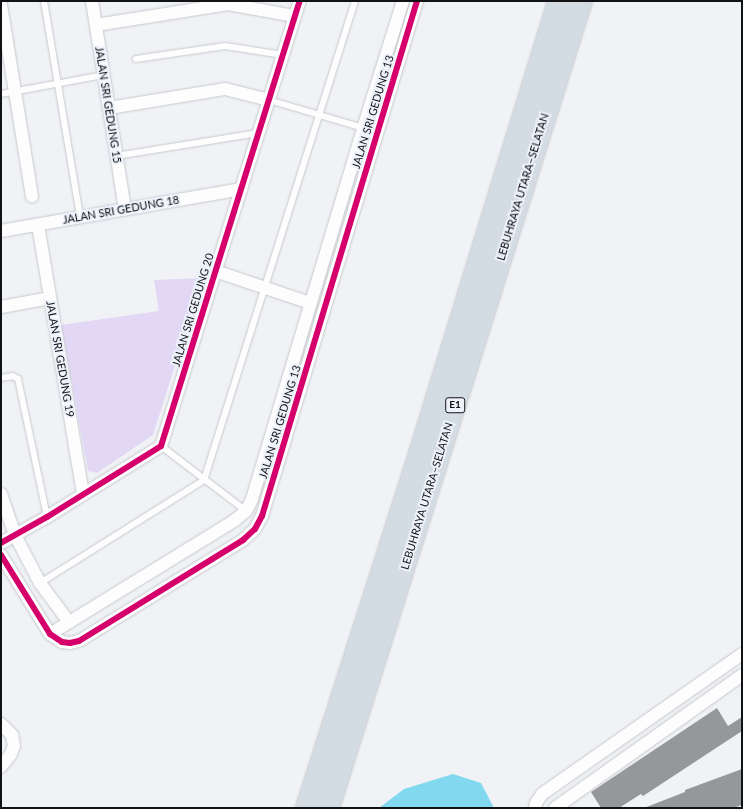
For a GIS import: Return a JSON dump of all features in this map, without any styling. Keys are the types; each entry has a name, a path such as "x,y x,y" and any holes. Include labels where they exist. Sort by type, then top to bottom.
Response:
{"highway":[{"name":"LEBUHRAYA UTARA–SELATAN","path":"307,808 415,470 559,1"},
{"name":"LEBUHRAYA UTARA–SELATAN","path":"328,808 581,1"}],"street":[{"name":"JALAN SRI GEDUNG 15","path":"92,1 125,209"},
{"name":"JALAN SRI GEDUNG 20","path":"161,446 300,1"},
{"name":"JALAN SRI GEDUNG 13","path":"403,1 363,128 252,499 246,511 235,520 50,634 62,642 79,641 242,540 255,529 262,516 417,1"},
{"path":"96,25 228,4 295,16"},
{"path":"1,5 32,197"},
{"path":"109,108 225,89 269,100"},
{"name":"JALAN SRI GEDUNG 18","path":"1,231 241,189"},
{"name":"JALAN SRI GEDUNG 19","path":"38,225 83,494"},
{"path":"215,271 310,303"},
{"path":"1,307 50,298"},
{"path":"1,543 47,518 161,446"},
{"path":"1,494 15,535 40,583 69,622"},
{"path":"1,555 50,634"},
{"path":"535,808 536,803 542,794 742,654"},
{"path":"555,808 742,675"},
{"path":"1,724 12,735 14,746 11,754 1,767"}],"lane":[{"path":"44,1 80,217"},
{"path":"40,583 204,480 266,288 355,1"},
{"path":"136,59 225,46 283,55"},
{"path":"1,94 104,75"},
{"path":"269,100 363,128"},
{"path":"116,156 258,133"},
{"path":"1,378 13,376 18,379 47,518"},
{"path":"161,446 246,511"}],"shaded area":[{"path":"203,278 153,435 97,473 88,471 61,325 159,311 154,280"}],"water":[{"path":"453,774 481,783 494,808 379,808 404,789"}],"building":[{"path":"717,708 728,726 742,717 742,731 643,796 641,794 619,808 601,808 591,792"},
{"path":"742,769 742,805 733,808 644,808 685,792 685,790"}],"cycle path":[{"path":"1,543 47,517 161,446 300,1"},
{"path":"1,555 50,634 62,642 70,643 79,641 243,540 255,529 262,516 417,1"}]}
